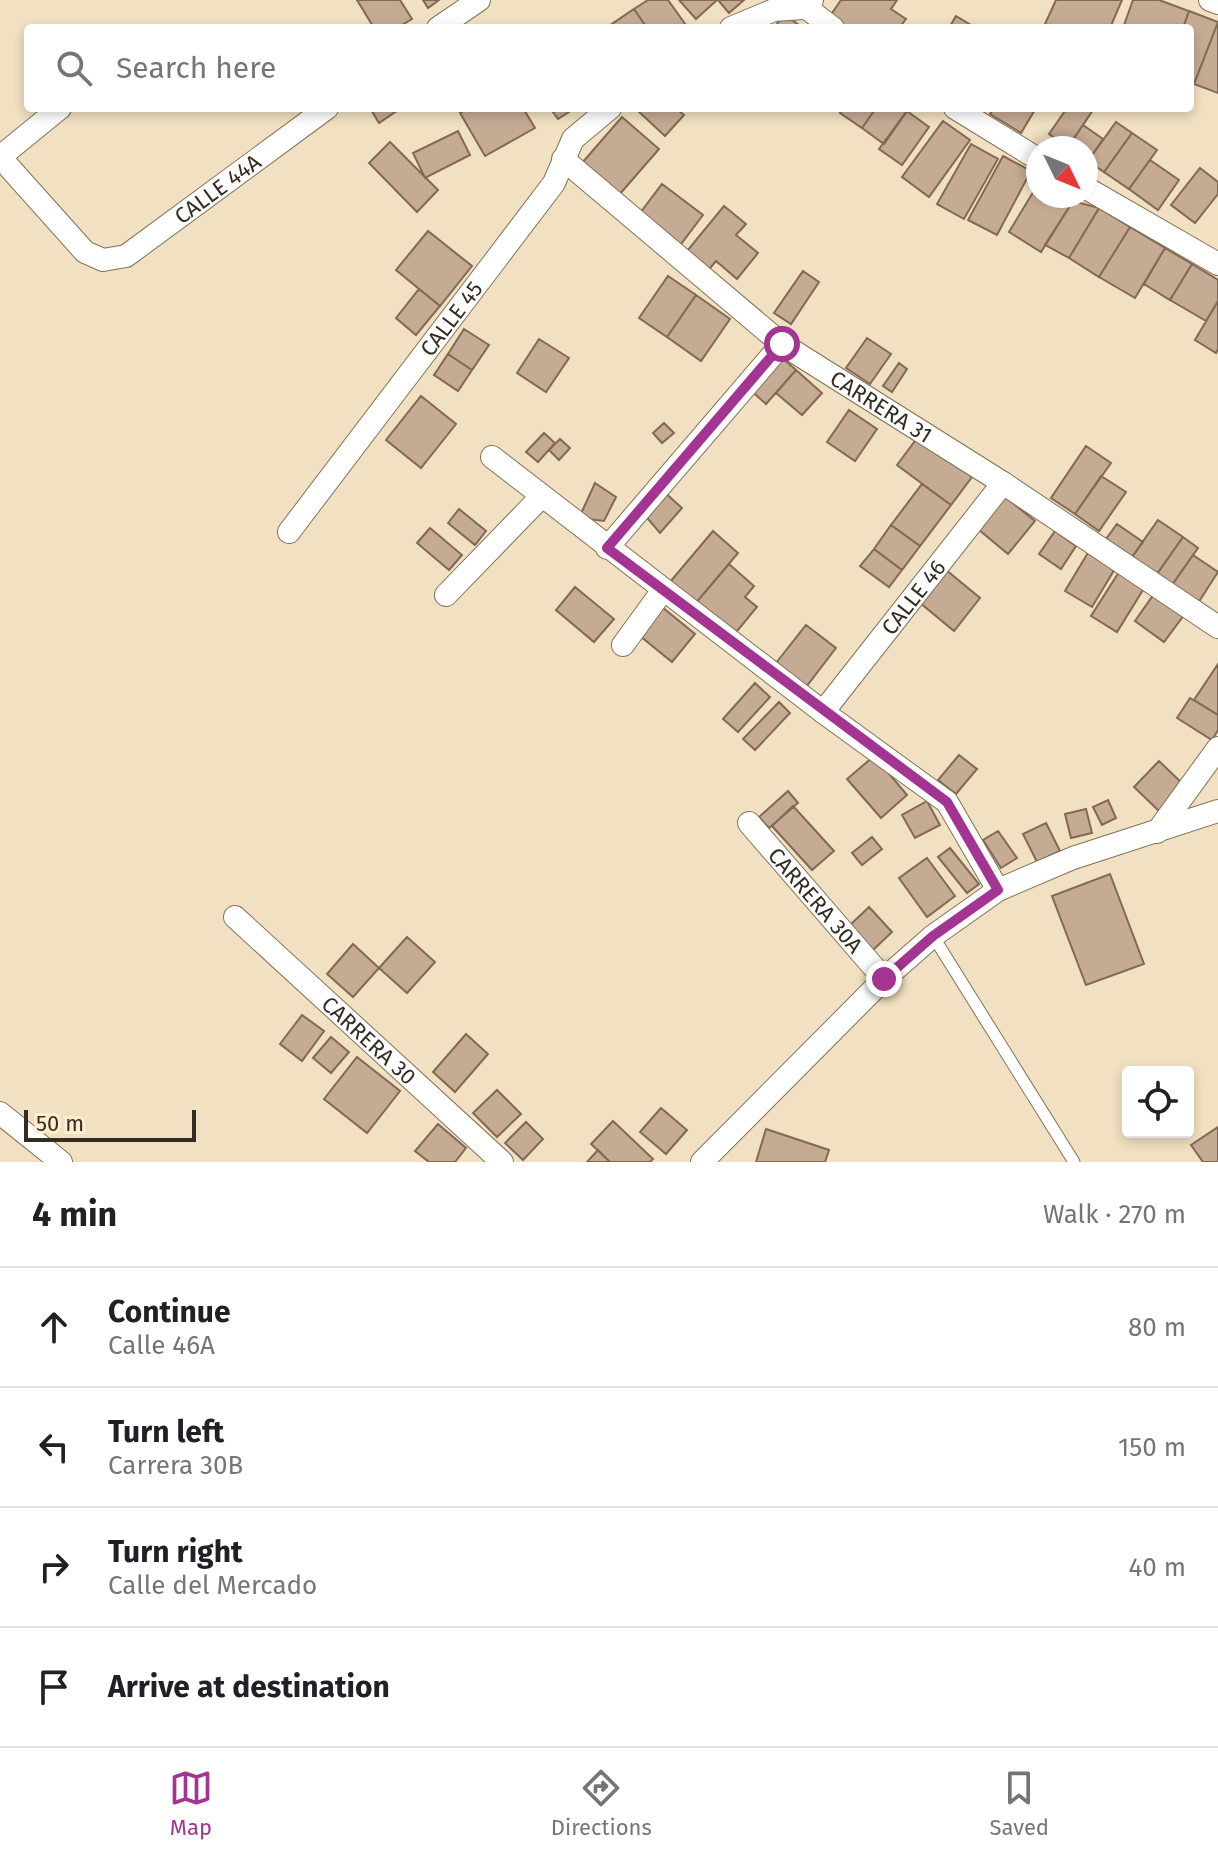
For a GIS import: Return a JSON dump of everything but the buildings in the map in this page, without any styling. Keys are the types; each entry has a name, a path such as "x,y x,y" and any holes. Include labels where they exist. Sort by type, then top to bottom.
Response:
{"street":[{"path":"444,24 479,0"},
{"path":"1210,0 1218,3"},
{"path":"741,24 774,10 803,3 828,24"},
{"path":"0,157 55,112"},
{"name":"CALLE 44A","path":"0,157 85,252 103,260 126,256 322,112"},
{"name":"CALLE 45","path":"289,532 554,183 573,139 605,112"},
{"path":"962,112 1026,152"},
{"name":"CARRERA 31","path":"563,159 782,344 1003,483 1218,627"},
{"path":"1098,195 1218,264"},
{"path":"607,548 782,344"},
{"path":"492,457 823,712 947,802 998,890"},
{"name":"CALLE 46","path":"823,712 1003,483"},
{"path":"446,595 541,497"},
{"path":"623,645 663,590"},
{"path":"1157,832 1218,748"},
{"path":"702,1162 884,979 933,936 998,890 1073,858 1218,811"},
{"name":"CARRERA 30A","path":"749,823 884,979"},
{"name":"CARRERA 30","path":"235,917 502,1162"},
{"path":"0,1113 61,1162"}],"lane":[{"path":"933,936 1074,1162"}],"route":[{"path":"782,344 607,548 947,802 998,890 933,936 884,979"}]}
